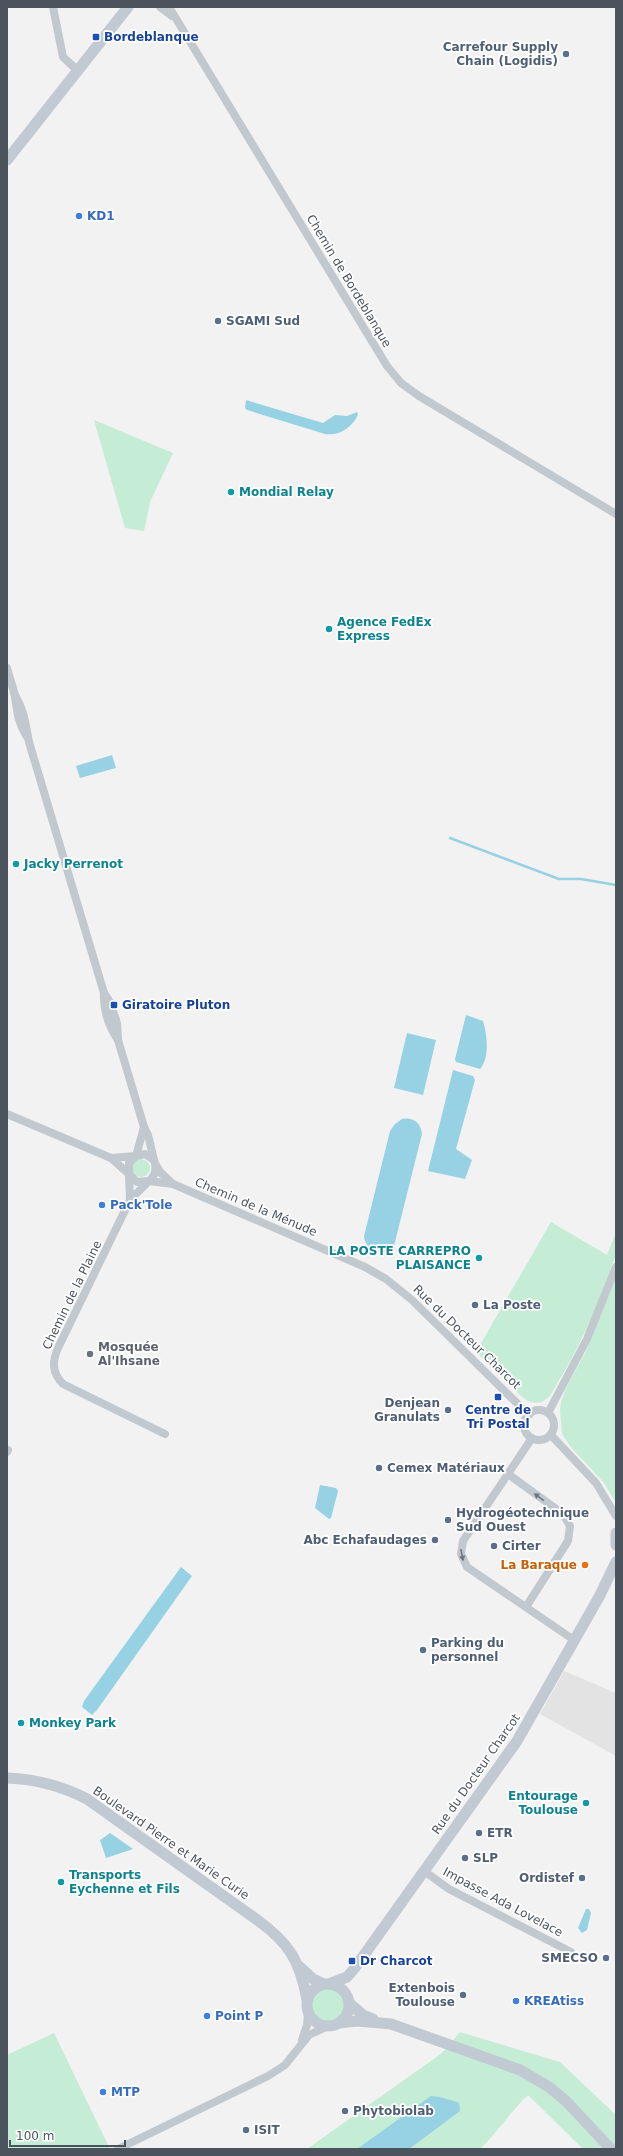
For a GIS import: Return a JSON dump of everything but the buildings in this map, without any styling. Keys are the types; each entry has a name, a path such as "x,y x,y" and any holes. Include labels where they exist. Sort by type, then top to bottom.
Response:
{"street":[{"path":"53,7 63,57 77,70"},
{"path":"7,160 128,7"},
{"path":"160,7 168,11 176,21"},
{"name":"Chemin de Bordeblanque","path":"170,7 176,21 396,378 419,396 616,514"},
{"path":"7,668 14,693 16,712 20,726 28,740 104,993 110,1002 115,1017 118,1040 155,1162 155,1174 149,1181 137,1182 111,1158 7,1114"},
{"path":"129,1174 129,1163 136,1156 144,1127"},
{"path":"111,1158 145,1154 155,1162"},
{"name":"Chemin de la Ménude","path":"155,1162 160,1172 173,1184"},
{"name":"Chemin de la Plaine","path":"129,1174 130,1200"},
{"name":"Chemin de la Ménude","path":"149,1181 173,1184 365,1267"},
{"name":"Chemin de la Plaine","path":"149,1181 130,1200 58,1348 54,1367 57,1377 63,1384 165,1434"},
{"name":"Rue du Docteur Charcot","path":"365,1267 386,1279 412,1300 529,1415"},
{"path":"548,1413 587,1339 616,1267"},
{"path":"540,1410 548,1413 554,1421 551,1435 544,1439 532,1438 525,1427 529,1415 540,1410"},
{"path":"551,1435 596,1483 616,1516"},
{"path":"532,1438 463,1541 461,1554 467,1567 510,1598 526,1607 574,1640"},
{"path":"508,1474 563,1514 570,1526 568,1541 526,1607"},
{"path":"616,1533 616,1545"},
{"name":"Rue du Docteur Charcot","path":"326,1984 347,1977 354,1969 517,1741 616,1562"},
{"name":"Boulevard Pierre et Marie Curie","path":"7,1778 35,1781 60,1787 73,1792 100,1807 269,1929 286,1946 299,1966 314,1979 326,1984"},
{"name":"Impasse Ada Lovelace","path":"424,1871 449,1889 571,1952"},
{"name":"Boulevard Pierre et Marie Curie","path":"299,1966 307,2000"},
{"name":"Rue du Docteur Charcot","path":"348,2002 349,1986 354,1969"},
{"path":"301,2043 307,2025 307,2000 314,1989 326,1984 340,1988 348,2002 363,2015 508,2066 540,2081 566,2102 611,2149"},
{"path":"339,2023 347,2013 348,2002"},
{"path":"308,2013 315,2022 326,2026"},
{"path":"118,2149 268,2076 285,2065 301,2043 313,2032 326,2026 339,2023 379,2021"}],"shaded area":[{"path":"564,1671 616,1693 616,1756 540,1714"}],"green space":[{"path":"94,420 173,453 150,502 144,531 125,528"},
{"path":"141,1159 147,1162 150,1168 147,1174 141,1177 135,1174 132,1168 135,1162"},
{"path":"551,1222 607,1255 615,1235 616,1255 594,1313 573,1356 550,1396 542,1402 535,1403 528,1401 521,1396 476,1352"},
{"path":"616,1278 616,1503 604,1483 570,1446 562,1434 560,1410 566,1388 585,1353"},
{"path":"325,1988 331,1988 335,1989 342,1995 345,2005 344,2012 338,2019 331,2022 325,2022 321,2021 314,2015 311,2008 311,2002 312,1998 318,1991"},
{"path":"460,2032 560,2062 616,2115 616,2149 583,2149 528,2095 480,2149 307,2149 442,2053"},
{"path":"54,2033 110,2149 7,2149 7,2055"}],"water":[{"path":"246,400 323,423 335,415 347,416 357,412 358,415 352,424 344,430 336,434 325,434 247,410 245,408"},
{"path":"112,755 116,768 80,778 76,766"},
{"path":"466,1015 483,1021 487,1046 485,1059 480,1069 456,1062 455,1059"},
{"path":"407,1033 436,1040 423,1095 394,1088"},
{"path":"453,1070 473,1076 475,1080 456,1149 472,1160 465,1179 428,1171"},
{"path":"402,1119 410,1119 416,1122 420,1127 422,1134 392,1254 374,1250 367,1245 364,1236 390,1131 395,1124"},
{"path":"320,1485 336,1488 338,1491 331,1518 329,1519 315,1508"},
{"path":"181,1567 192,1576 92,1715 82,1707 84,1701"},
{"path":"110,1833 133,1849 106,1858 100,1840"},
{"path":"586,1909 589,1909 591,1913 587,1930 582,1933 578,1928"},
{"path":"431,2096 440,2097 459,2103 460,2111 409,2149 357,2149"}],"waterway":[{"path":"450,838 559,879 581,879 616,885"}],"place":[{"name":"Bordeblanque","path":"96,37"},
{"name":"Carrefour Supply Chain (Logidis)","path":"566,54"},
{"name":"KD1","path":"79,216"},
{"name":"SGAMI Sud","path":"218,321"},
{"name":"Mondial Relay","path":"231,492"},
{"name":"Agence FedEx Express","path":"329,629"},
{"name":"Jacky Perrenot","path":"16,864"},
{"name":"Giratoire Pluton","path":"114,1005"},
{"name":"Pack'Tole","path":"102,1205"},
{"name":"LA POSTE CARREPRO PLAISANCE","path":"479,1258"},
{"name":"La Poste","path":"475,1305"},
{"name":"Mosquée Al'Ihsane","path":"90,1354"},
{"name":"Centre de Tri Postal","path":"498,1397"},
{"name":"Denjean Granulats","path":"448,1410"},
{"name":"Cemex Matériaux","path":"379,1468"},
{"name":"Hydrogéotechnique Sud Ouest","path":"448,1520"},
{"name":"Abc Echafaudages","path":"435,1540"},
{"name":"Cirter","path":"494,1546"},
{"name":"La Baraque","path":"585,1565"},
{"name":"Parking du personnel","path":"423,1650"},
{"name":"Monkey Park","path":"21,1723"},
{"name":"Entourage Toulouse","path":"586,1803"},
{"name":"ETR","path":"479,1833"},
{"name":"SLP","path":"465,1858"},
{"name":"Ordistef","path":"582,1878"},
{"name":"Transports Eychenne et Fils","path":"61,1882"},
{"name":"SMECSO","path":"606,1958"},
{"name":"Dr Charcot","path":"352,1961"},
{"name":"Extenbois Toulouse","path":"463,1995"},
{"name":"KREAtiss","path":"516,2001"},
{"name":"Point P","path":"207,2016"},
{"name":"MTP","path":"103,2092"},
{"name":"Phytobiolab","path":"345,2111"},
{"name":"ISIT","path":"246,2130"}]}
